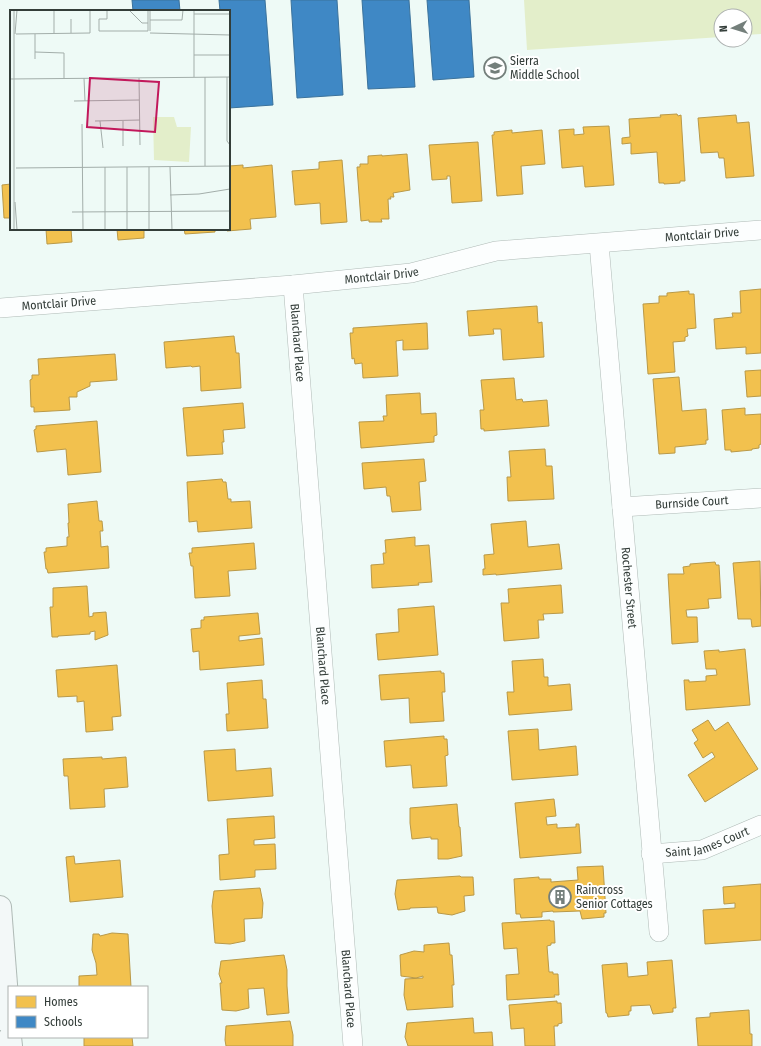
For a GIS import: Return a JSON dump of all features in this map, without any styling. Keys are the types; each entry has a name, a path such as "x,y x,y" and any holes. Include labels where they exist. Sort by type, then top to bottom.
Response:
{"main road":[{"path":"0,907 8,1009"}],"street":[{"name":"Montclair Drive","path":"0,308 293,285 411,273 496,251 761,230"},
{"name":"Rochester Street","path":"599,244 659,932"},
{"name":"Blanchard Place","path":"293,285 353,1046"},
{"name":"Burnside Court","path":"622,507 761,498"},
{"name":"Saint James Court","path":"651,854 702,850 761,825"}],"green space":[{"path":"524,0 761,0 761,34 753,34 753,8 713,8 713,38 527,50"}],"building: Homes":[{"path":"677,114 678,116 681,115 685,181 680,181 680,183 659,183 657,152 631,154 631,143 622,144 622,138 630,137 629,119 661,117 660,115"},
{"path":"736,115 737,123 749,122 754,176 726,178 724,158 719,158 718,152 701,153 698,118"},
{"path":"609,126 614,185 585,187 583,166 562,168 559,130 574,129 574,135 584,134 583,127"},
{"path":"512,130 512,133 542,130 545,164 521,166 523,194 497,196 492,135 494,135 494,132"},
{"path":"478,142 482,201 452,203 450,176 447,176 447,179 432,180 429,145"},
{"path":"407,154 410,190 393,193 394,197 390,197 391,199 388,199 389,219 381,219 382,222 369,222 369,220 361,221 357,167 360,167 360,164 368,164 368,156"},
{"path":"342,160 347,222 321,224 320,203 295,205 292,171 319,169 319,162"},
{"path":"243,165 243,168 272,165 276,217 250,219 251,229 227,231 230,230 230,166"},
{"path":"10,184 10,218 4,218 2,185"},
{"path":"46,230 71,230 72,242 47,244"},
{"path":"117,230 144,230 144,238 118,240"},
{"path":"184,230 215,230 215,232 185,234"},
{"path":"761,289 761,353 746,354 746,347 716,349 714,319 733,317 732,313 741,313 740,291"},
{"path":"689,291 689,294 694,294 696,328 687,329 688,336 685,337 685,341 673,342 675,372 648,374 643,304 659,303 659,296 667,296 667,293"},
{"path":"537,306 538,323 542,322 544,357 503,360 501,329 493,329 494,334 469,336 467,311"},
{"path":"427,323 428,349 403,350 403,340 396,341 398,376 363,378 362,363 355,364 354,358 352,359 350,333 353,333 353,328"},
{"path":"234,336 236,353 239,353 241,388 201,391 200,366 166,368 164,342"},
{"path":"115,354 117,380 90,382 90,386 77,392 77,397 69,397 70,410 34,412 34,407 31,407 30,380 32,379 32,375 39,375 38,359"},
{"path":"761,370 761,396 747,397 745,371"},
{"path":"679,377 682,411 706,409 708,440 706,440 706,444 675,447 675,453 659,454 653,379"},
{"path":"514,378 516,400 522,399 523,402 547,400 549,426 484,431 484,429 481,429 480,410 484,410 481,380"},
{"path":"420,393 421,414 436,413 437,435 434,436 434,442 361,448 359,422 384,421 383,416 387,416 386,395"},
{"path":"243,403 245,428 223,430 223,454 187,456 183,408"},
{"path":"745,408 745,415 761,414 761,444 759,445 759,448 752,450 731,452 731,450 725,450 722,410"},
{"path":"97,421 101,472 68,475 66,449 37,452 34,430 36,429 36,426"},
{"path":"545,449 546,466 552,466 554,499 508,501 507,477 511,477 509,451"},
{"path":"424,459 426,481 419,482 421,510 392,512 390,496 387,496 386,487 364,489 362,463"},
{"path":"222,479 223,482 226,482 228,499 231,499 231,502 250,501 252,528 198,532 197,521 189,522 187,482"},
{"path":"97,501 99,521 102,521 103,531 100,531 101,547 108,546 109,568 48,573 46,569 44,552 46,552 46,548 67,546 67,537 69,537 68,504"},
{"path":"526,521 528,547 559,544 562,569 483,575 483,569 485,569 484,555 494,554 491,524"},
{"path":"415,537 415,546 429,545 432,582 418,583 419,585 372,588 371,565 384,564 383,553 386,553 385,540"},
{"path":"254,543 256,569 228,571 230,596 195,598 193,566 191,566 189,553 192,553 192,548"},
{"path":"760,561 761,626 752,627 751,619 738,619 733,563"},
{"path":"715,562 716,565 719,565 721,598 708,599 709,608 686,610 687,617 697,617 698,642 672,644 668,574 684,574 683,567 690,566 690,564"},
{"path":"561,585 563,613 543,614 544,620 538,620 539,638 504,641 501,603 509,603 508,589"},
{"path":"87,586 89,617 93,616 93,613 106,612 108,635 95,640 95,631 90,632 90,634 52,637 50,607 53,607 53,588"},
{"path":"434,606 438,655 378,660 376,634 399,632 398,609"},
{"path":"258,613 260,634 239,636 239,641 262,638 264,665 200,670 199,651 193,652 191,629 201,628 201,620 204,620 204,617"},
{"path":"745,649 750,705 686,710 684,680 689,680 689,682 706,681 706,676 717,675 716,669 706,669 704,651 719,650 719,652"},
{"path":"543,659 544,677 548,677 548,686 570,684 572,710 509,715 507,692 514,692 512,661"},
{"path":"117,665 121,716 112,717 113,730 86,732 84,701 77,702 77,696 58,697 56,670"},
{"path":"441,671 441,673 444,673 445,692 442,692 444,721 410,723 409,698 381,700 379,675"},
{"path":"262,680 263,699 266,699 268,728 227,731 226,714 229,714 227,683"},
{"path":"708,720 715,731 728,722 758,769 705,802 688,775 715,757 712,752 703,758 694,743 698,740 692,730"},
{"path":"538,729 539,750 576,746 578,775 512,780 508,731"},
{"path":"444,736 444,739 447,739 448,755 445,756 447,786 413,788 411,765 386,767 384,741"},
{"path":"235,749 236,771 271,768 273,796 208,801 204,751"},
{"path":"102,757 102,759 126,757 128,787 104,789 105,807 70,809 68,776 64,776 63,759"},
{"path":"554,799 556,816 546,817 547,825 557,824 557,828 576,827 576,824 579,824 581,853 520,858 515,803"},
{"path":"457,804 462,856 448,859 438,859 438,839 431,839 431,837 412,839 410,808"},
{"path":"274,816 275,838 254,840 254,845 275,844 276,869 255,870 255,877 220,880 219,855 229,854 227,819"},
{"path":"74,856 75,864 120,860 123,897 70,902 66,857"},
{"name":"Raincross Senior Cottages","path":"603,866 606,913 604,913 604,917 582,919 580,911 542,912 542,917 521,918 520,914 516,914 514,879 539,877 539,879 551,879 551,882 578,880 577,867"},
{"path":"460,876 473,877 474,895 464,896 465,911 452,915 438,913 437,907 398,910 395,894 397,880"},
{"path":"761,884 761,940 705,944 703,910 735,908 735,903 724,904 723,887"},
{"path":"260,888 263,903 262,918 244,919 245,941 230,944 215,943 212,906 214,891"},
{"name":"Raincross Senior Cottages","path":"554,921 555,943 551,943 551,945 547,946 549,972 558,974 559,995 554,995 555,997 507,1000 506,975 519,974 517,948 504,949 502,923"},
{"path":"112,933 128,934 131,986 79,986 79,976 97,975 96,963 92,950 93,934 99,934 100,936"},
{"path":"449,943 450,955 452,955 454,985 452,985 453,1007 407,1010 404,995 405,979 423,978 423,976 416,978 401,976 400,955 414,951 424,952 424,945"},
{"path":"284,955 287,970 289,1013 267,1015 264,988 248,989 249,1008 236,1011 222,1010 220,983 222,983 219,974 221,961"},
{"path":"672,960 676,1008 673,1008 673,1012 653,1014 650,1005 631,1006 629,1015 608,1017 606,1013 602,965 627,963 628,977 648,975 647,962"},
{"path":"557,1001 557,1003 561,1003 562,1023 558,1024 558,1026 554,1026 555,1046 525,1046 524,1028 511,1029 509,1005"},
{"path":"749,1010 752,1046 698,1046 696,1018 710,1017 710,1013"},
{"path":"473,1018 474,1033 492,1032 493,1046 408,1046 405,1037 407,1023"},
{"path":"290,1021 293,1035 293,1046 226,1046 226,1026"},
{"path":"84,1038 132,1038 133,1046 84,1046"}],"building: Schools":[{"path":"132,0 179,0 180,10 133,10"},
{"path":"219,0 265,0 273,105 230,108 230,10 220,10"},
{"path":"291,0 337,0 343,95 297,98"},
{"path":"362,0 409,0 415,87 368,89"},
{"path":"427,0 469,0 474,77 433,80"}],"place":[{"name":"Sierra Middle School","path":"495,68"},
{"name":"Raincross Senior Cottages","path":"560,897"}]}
